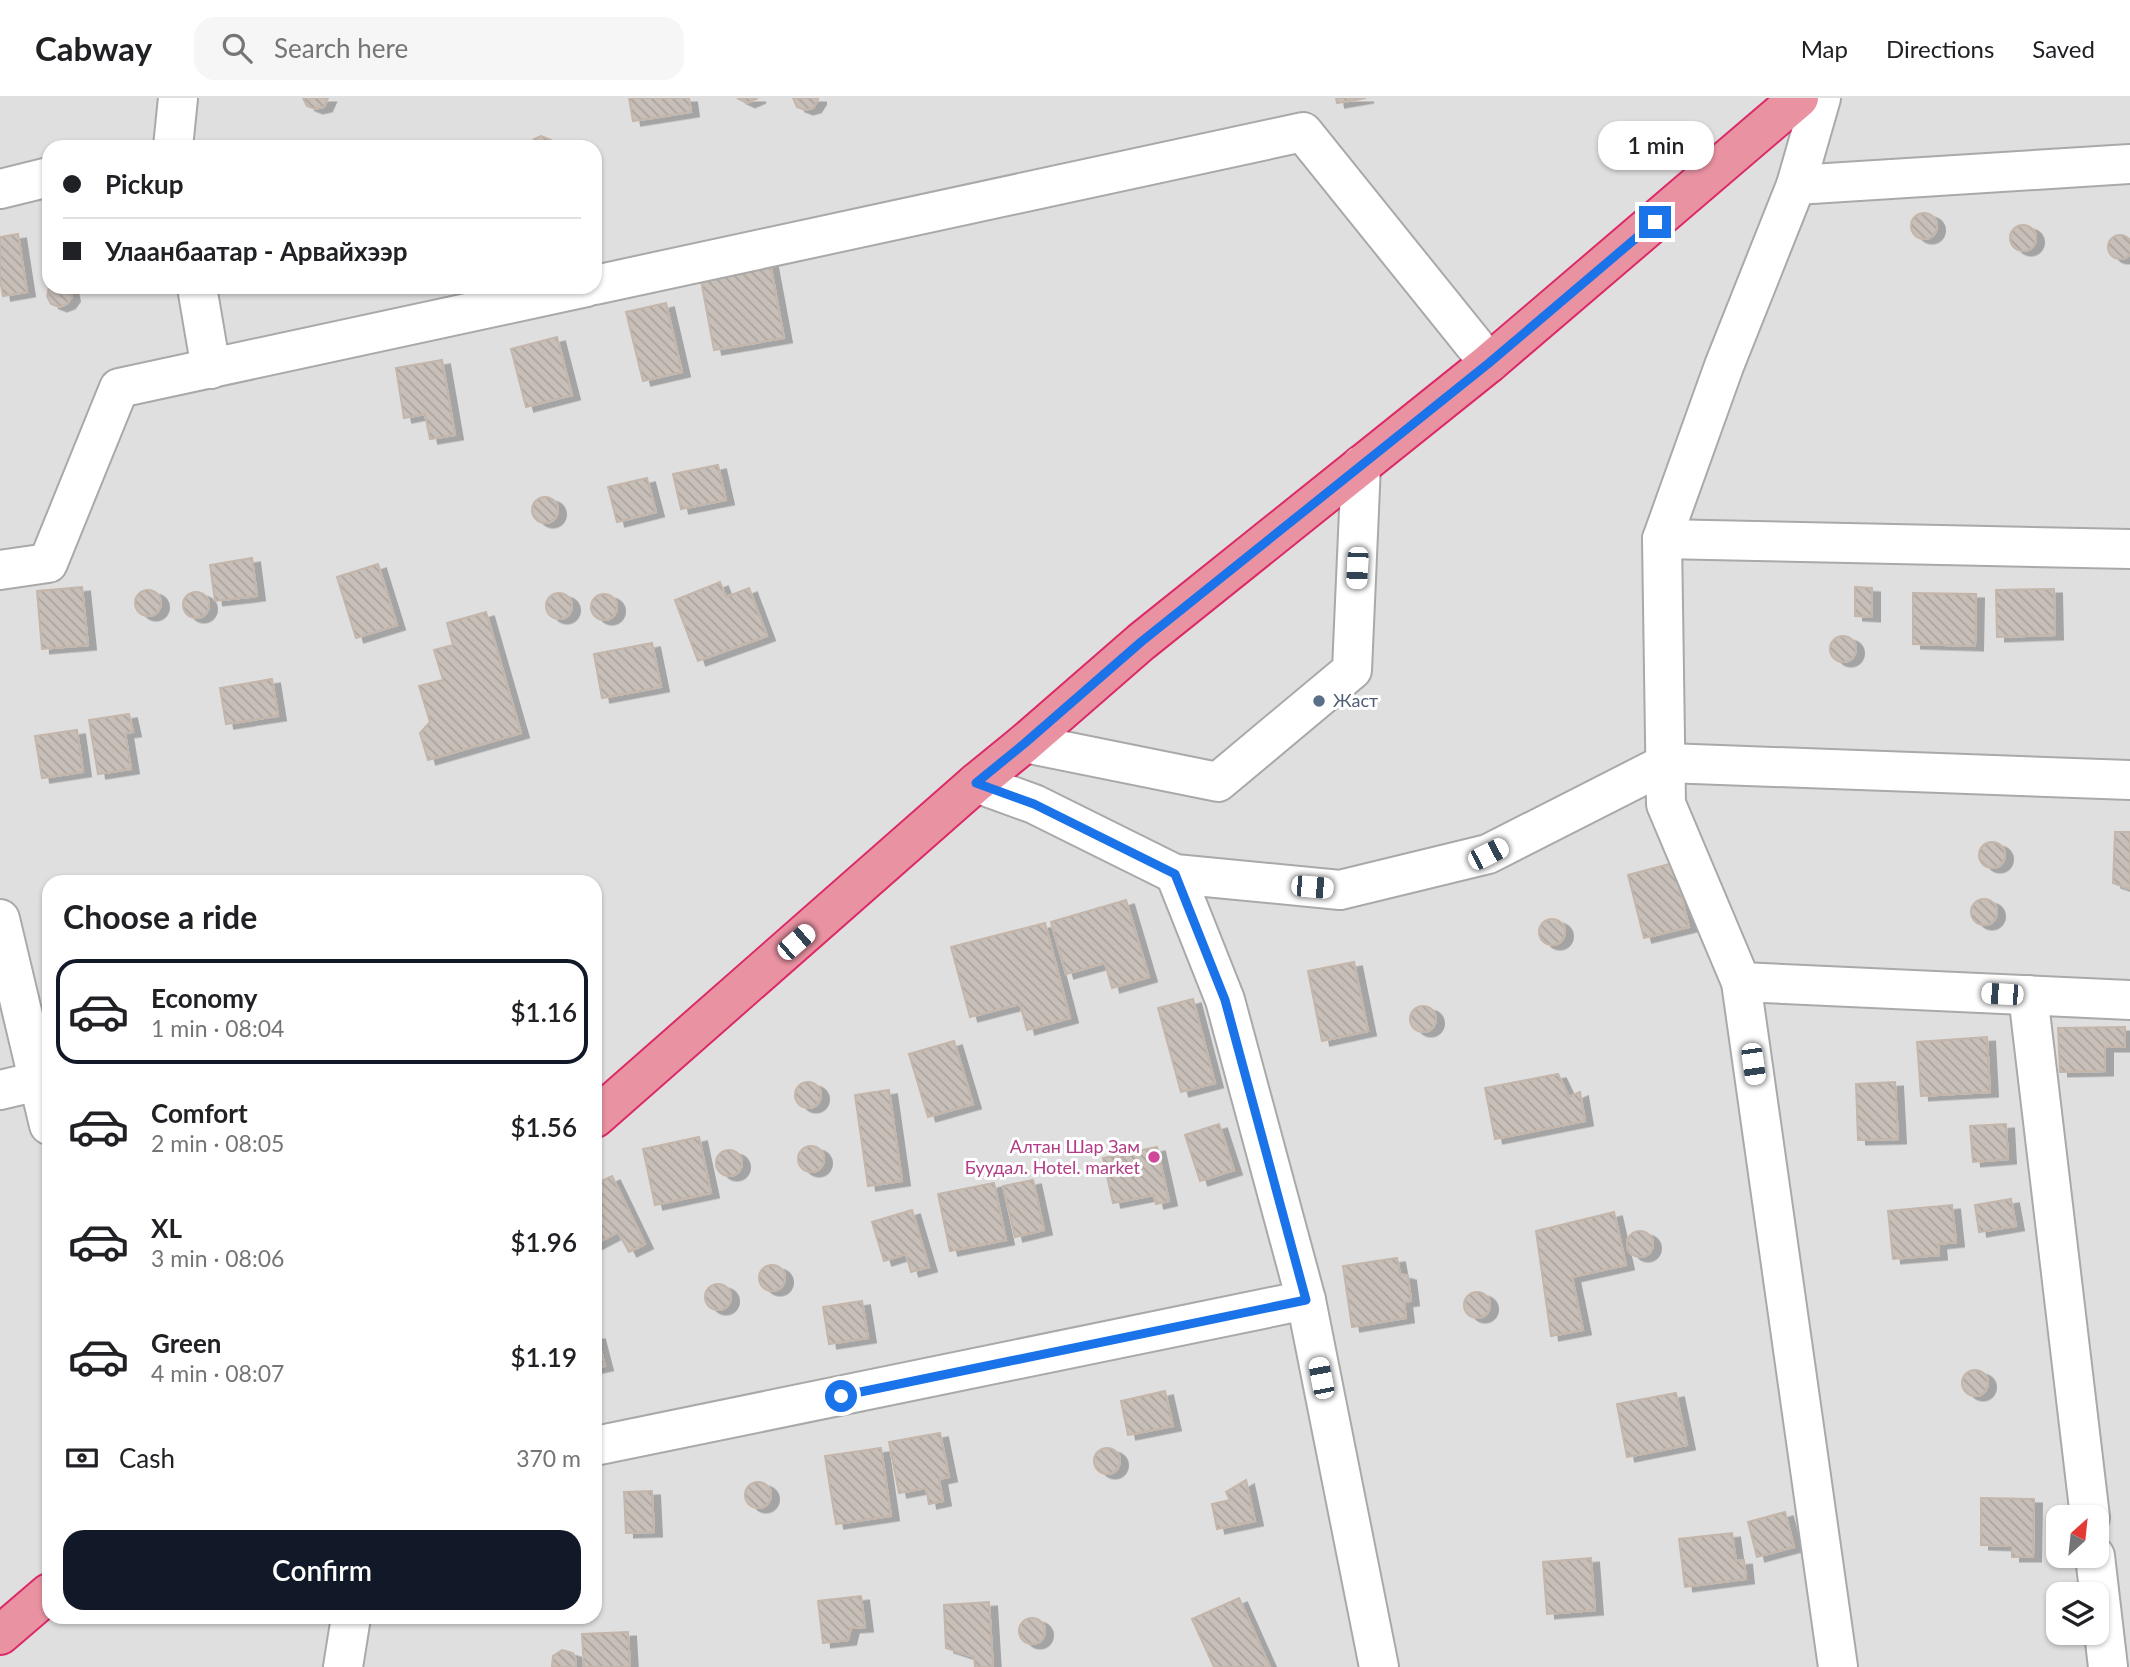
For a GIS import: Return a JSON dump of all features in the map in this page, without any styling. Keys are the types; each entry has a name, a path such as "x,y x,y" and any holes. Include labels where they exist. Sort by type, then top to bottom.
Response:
{"highway":[{"path":"602,1112 976,783 1141,642 1489,363 1800,98"},
{"path":"0,1635 42,1599"}],"street":[{"path":"172,140 178,98"},
{"path":"1821,98 1796,185 1724,366 1662,539 1666,804 1741,982 1838,1667"},
{"path":"602,283 1303,132 1489,363"},
{"path":"1796,185 2130,164"},
{"path":"0,189 42,179"},
{"path":"198,294 211,369"},
{"path":"0,570 48,563 119,388 555,294"},
{"path":"1025,743 1218,782 1352,670 1361,465"},
{"path":"1662,539 2130,549"},
{"path":"976,783 1034,804 1175,874 1340,890 1488,854 1667,763 2130,780"},
{"path":"1175,874 1225,1000 1306,1300 1379,1667"},
{"path":"0,919 42,1097"},
{"path":"1741,982 2130,1000"},
{"path":"2028,995 2089,1505"},
{"path":"0,1090 38,1081"},
{"path":"602,1446 1306,1300"},
{"path":"2096,1568 2108,1667"},
{"path":"343,1667 350,1624"}],"shaded area":[{"path":"0,98 2130,98 2130,1667 0,1667"}],"building":[{"path":"303,98 328,98 324,107 315,109 307,106"},
{"path":"629,98 689,98 691,112 633,121"},
{"path":"737,98 758,98 747,103"},
{"path":"793,98 818,100 813,108 805,110 797,107"},
{"path":"1336,98 1366,98 1337,103"},
{"path":"541,136 551,140 534,140"},
{"path":"1924,213 1933,217 1937,226 1933,235 1924,239 1915,235 1911,226 1915,217"},
{"path":"2023,225 2032,229 2036,238 2032,247 2023,251 2014,247 2010,238 2014,229"},
{"path":"18,234 27,292 3,296 0,280 0,237"},
{"path":"2120,235 2129,238 2129,256 2120,259 2111,256 2108,247 2111,238"},
{"path":"770,263 784,338 714,350 700,275"},
{"path":"71,294 72,297 67,304 59,307 51,304 47,296"},
{"path":"666,303 682,372 643,381 626,312"},
{"path":"557,337 572,395 526,407 511,349"},
{"path":"442,360 455,435 430,439 425,414 404,418 396,368"},
{"path":"718,465 726,500 681,509 673,474"},
{"path":"647,478 656,512 617,522 608,487"},
{"path":"545,497 554,501 558,510 554,519 545,523 536,519 532,510 536,501"},
{"path":"252,558 257,596 215,601 210,565"},
{"path":"378,564 397,625 356,638 337,577"},
{"path":"720,582 726,597 749,588 767,636 698,661 675,600"},
{"path":"82,587 88,645 42,649 37,591"},
{"path":"1855,587 1872,588 1872,617 1855,616"},
{"path":"2054,589 2055,635 1997,637 1996,590"},
{"path":"148,590 157,594 161,603 157,612 148,616 139,612 135,603 139,594"},
{"path":"196,592 205,596 209,605 205,614 196,618 187,614 183,605 187,596"},
{"path":"559,593 568,597 572,606 568,615 559,619 550,615 546,606 550,597"},
{"path":"1913,593 1976,594 1975,646 1913,644"},
{"path":"604,594 613,598 617,607 613,616 604,620 595,616 591,607 595,598"},
{"path":"486,612 521,733 428,760 420,733 430,722 419,686 443,680 434,650 453,645 447,623"},
{"path":"1843,636 1852,640 1856,649 1852,658 1843,662 1834,658 1830,649 1834,640"},
{"path":"652,643 661,687 602,698 594,654"},
{"path":"272,679 278,716 226,724 220,688"},
{"path":"129,714 133,732 125,733 131,769 98,774 89,720"},
{"path":"77,730 83,772 42,778 35,736"},
{"path":"2115,832 2130,832 2130,889 2113,883"},
{"path":"1992,842 2001,846 2005,855 2001,864 1992,868 1983,864 1979,855 1983,846"},
{"path":"1673,863 1689,927 1644,938 1628,875"},
{"path":"1984,899 1993,903 1997,912 1993,921 1984,925 1975,921 1971,912 1975,903"},
{"path":"1126,900 1149,977 1112,988 1105,963 1066,974 1051,922"},
{"path":"1552,919 1561,923 1565,932 1561,941 1552,945 1543,941 1539,932 1543,923"},
{"path":"1045,923 1070,1018 1027,1030 1020,1004 970,1017 951,947"},
{"path":"1354,962 1368,1031 1322,1041 1308,971"},
{"path":"1193,999 1215,1083 1181,1092 1158,1008"},
{"path":"1423,1006 1432,1010 1436,1019 1432,1028 1423,1032 1414,1028 1410,1019 1414,1010"},
{"path":"2125,1027 2125,1047 2105,1047 2105,1071 2060,1072 2058,1028"},
{"path":"1987,1037 1990,1092 1921,1096 1917,1042"},
{"path":"954,1041 973,1104 928,1117 909,1054"},
{"path":"1558,1074 1569,1097 1580,1092 1585,1121 1495,1139 1485,1088"},
{"path":"808,1082 817,1086 821,1095 817,1104 808,1108 799,1104 795,1095 799,1086"},
{"path":"1895,1082 1898,1139 1858,1140 1856,1084"},
{"path":"889,1090 902,1181 868,1186 855,1095"},
{"path":"1219,1124 1234,1170 1200,1181 1185,1135"},
{"path":"2006,1124 2008,1159 1973,1162 1970,1126"},
{"path":"699,1137 711,1193 655,1205 643,1149"},
{"path":"811,1146 820,1150 824,1159 820,1168 811,1172 802,1168 798,1159 802,1150"},
{"path":"1157,1147 1169,1201 1156,1204 1154,1195 1113,1203 1103,1158"},
{"path":"729,1150 738,1154 742,1163 738,1172 729,1176 720,1172 716,1163 720,1154"},
{"path":"612,1176 645,1244 629,1252 618,1232 602,1240 602,1181"},
{"path":"1033,1180 1044,1230 1015,1237 1003,1186"},
{"path":"994,1183 1006,1240 950,1251 938,1194"},
{"path":"2011,1199 2016,1226 1979,1232 1975,1205"},
{"path":"1952,1205 1956,1242 1938,1244 1939,1255 1893,1259 1888,1211"},
{"path":"912,1210 929,1267 911,1272 906,1254 884,1261 872,1222"},
{"path":"1614,1212 1626,1265 1572,1277 1583,1330 1551,1336 1536,1231"},
{"path":"1640,1231 1649,1235 1653,1244 1649,1253 1640,1257 1631,1253 1627,1244 1631,1235"},
{"path":"1397,1258 1400,1274 1408,1276 1411,1301 1404,1302 1406,1318 1352,1327 1343,1266"},
{"path":"772,1265 781,1269 785,1278 781,1287 772,1291 763,1287 759,1278 763,1269"},
{"path":"718,1284 727,1288 731,1297 727,1306 718,1310 709,1306 705,1297 709,1288"},
{"path":"1477,1292 1486,1296 1490,1305 1486,1314 1477,1318 1468,1314 1464,1305 1468,1296"},
{"path":"862,1301 868,1338 829,1344 823,1307"},
{"path":"1975,1370 1984,1374 1988,1383 1984,1392 1975,1396 1966,1392 1962,1383 1966,1374"},
{"path":"1165,1391 1173,1426 1128,1435 1121,1401"},
{"path":"1676,1393 1687,1445 1627,1457 1617,1404"},
{"path":"940,1433 949,1477 939,1479 943,1501 929,1504 926,1488 899,1493 889,1442"},
{"path":"881,1448 891,1516 836,1524 825,1456"},
{"path":"1107,1448 1116,1452 1120,1461 1116,1470 1107,1474 1098,1470 1094,1461 1098,1452"},
{"path":"1246,1480 1255,1521 1217,1529 1212,1504 1230,1500 1226,1492"},
{"path":"758,1482 767,1486 771,1495 767,1504 758,1508 749,1504 745,1495 749,1486"},
{"path":"652,1491 654,1532 626,1533 624,1492"},
{"path":"1981,1498 2034,1499 2033,1557 2012,1557 2012,1546 1981,1545"},
{"path":"1785,1512 1794,1547 1757,1557 1748,1522"},
{"path":"1732,1533 1736,1561 1744,1560 1746,1579 1685,1587 1679,1539"},
{"path":"1591,1558 1595,1610 1547,1614 1543,1562"},
{"path":"861,1596 865,1627 851,1628 848,1640 823,1643 818,1601"},
{"path":"1239,1598 1270,1667 1214,1667 1192,1619"},
{"path":"989,1602 993,1667 975,1667 974,1657 946,1648 944,1605"},
{"path":"1032,1618 1041,1622 1045,1631 1041,1640 1032,1644 1023,1640 1019,1631 1023,1622"},
{"path":"628,1632 630,1667 584,1667 582,1634"},
{"path":"562,1650 573,1653 576,1667 552,1667 553,1656"}],"place":[{"name":"Жаст","path":"1319,701"},
{"name":"Алтан Шар Зам Буудал. Hotel. market","path":"1154,1157"}],"route":[{"path":"841,1396 1306,1300 1225,1000 1175,874 1034,804 976,783 1141,642 1489,363 1655,222"}]}
